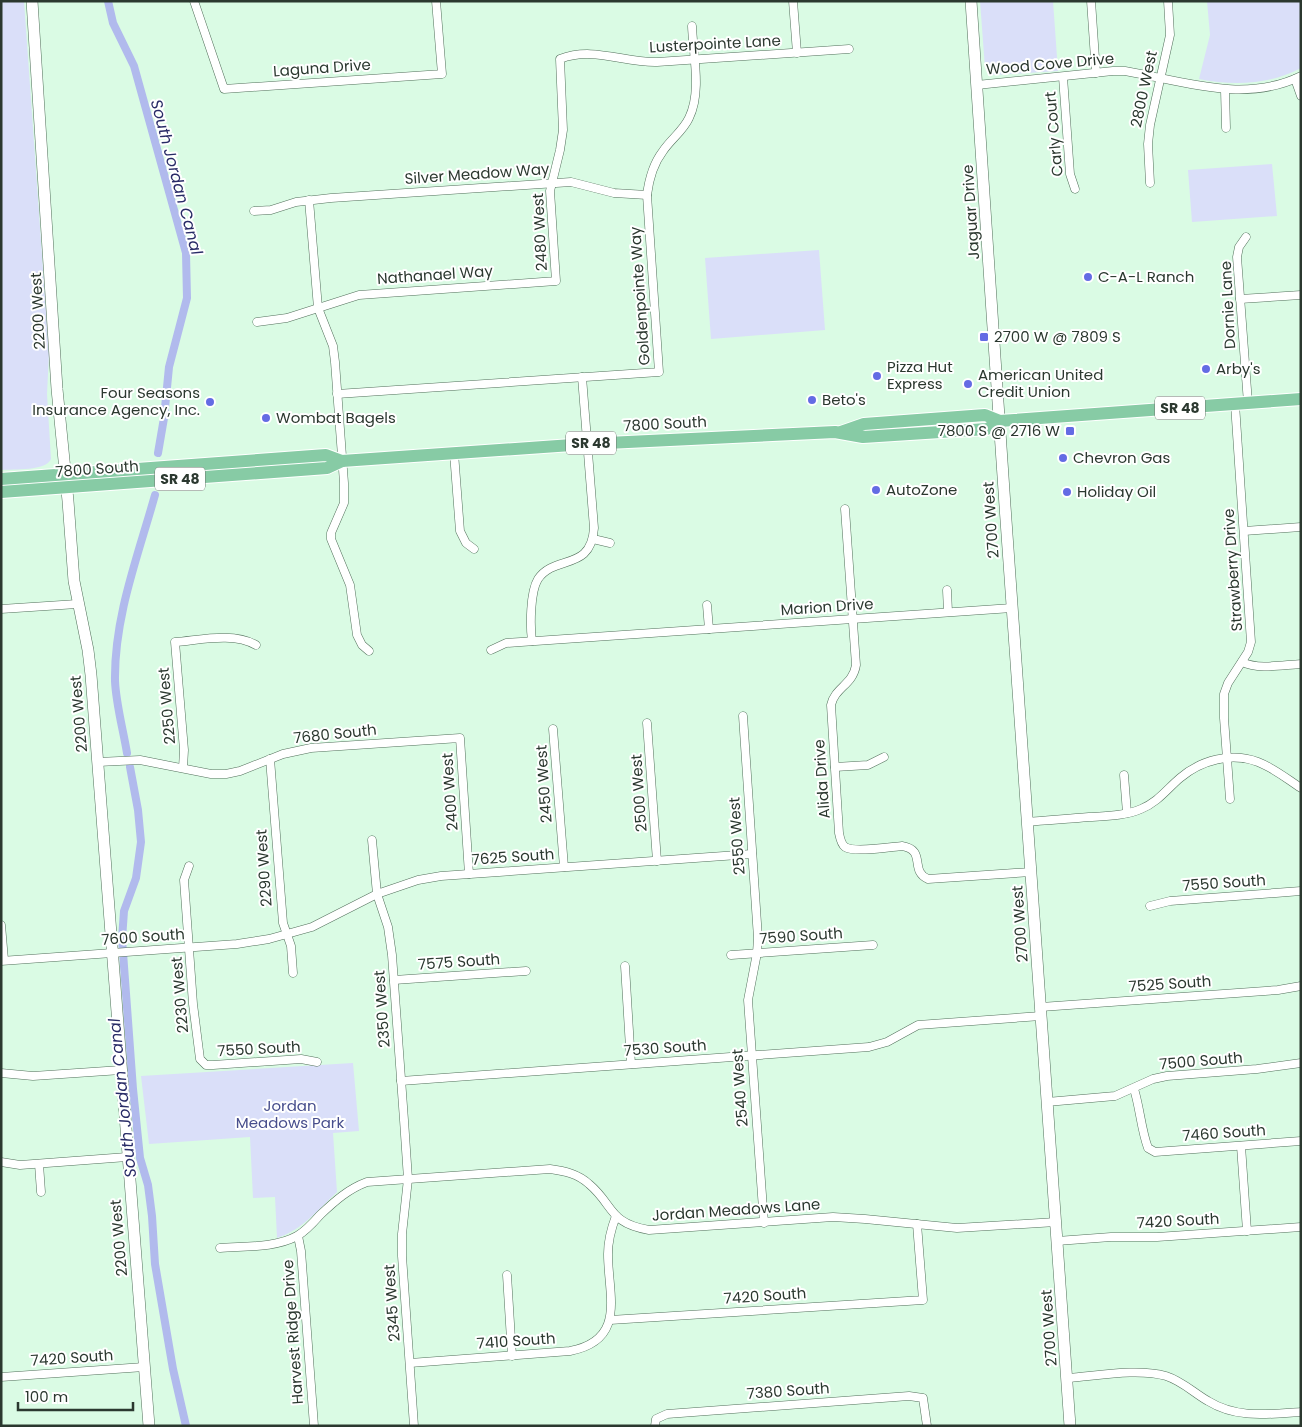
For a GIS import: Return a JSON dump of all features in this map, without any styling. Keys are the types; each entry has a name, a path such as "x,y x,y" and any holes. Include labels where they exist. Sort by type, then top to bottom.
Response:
{"main road":[{"name":"2200 West","path":"32,1 57,389 75,591 89,657 98,762 119,952 121,1070 149,1426"},
{"name":"Jaguar Drive","path":"971,1 1000,421"},
{"name":"7800 South","path":"1,492 66,481 326,456 342,461 586,444 840,432 863,437 987,429 1000,421 1301,399"},
{"name":"2700 West","path":"1000,421 1070,1426"},
{"name":"7800 South","path":"1,479 66,481"}],"street":[{"name":"Laguna Drive","path":"194,1 224,89 442,74 436,1"},
{"path":"793,1 797,53"},
{"path":"1091,1 1096,73"},
{"name":"2800 West","path":"1150,183 1148,144 1170,35 1168,1"},
{"name":"Goldenpointe Way","path":"337,394 659,372 647,195 650,177 656,162 663,151 683,129 694,105 696,95 692,26"},
{"name":"Lusterpointe Lane","path":"551,183 563,130 560,59 573,55 605,54 645,62 849,49"},
{"name":"Wood Cove Drive","path":"977,85 1125,71 1214,89 1253,90 1283,84 1298,78"},
{"name":"Carly Court","path":"1063,77 1070,174 1075,189"},
{"path":"1298,78 1301,96"},
{"path":"1225,90 1226,128"},
{"name":"Silver Meadow Way","path":"254,211 271,210 308,200 571,182 614,193 647,195"},
{"name":"2480 West","path":"551,183 550,198 556,281"},
{"path":"308,200 318,308 333,346 342,461 344,504 333,527 331,539 350,585 356,635 362,645 369,651"},
{"name":"Dornie Lane","path":"1241,404 1240,299 1237,257 1239,247 1246,237"},
{"name":"Nathanael Way","path":"257,322 276,321 352,297 368,294 556,281"},
{"path":"1240,299 1301,295"},
{"path":"532,641 531,624 538,580 546,571 579,558 594,539 582,377"},
{"name":"Strawberry Drive","path":"1230,799 1224,694 1228,683 1248,652 1251,642 1244,531 1241,404"},
{"path":"454,453 460,531 466,543 474,549"},
{"name":"Alida Drive","path":"845,509 854,619 855,671 850,682 835,694 831,705 840,840 845,847 858,850 902,846 913,849 916,853 919,872 928,879 1031,872"},
{"path":"1244,531 1301,527"},
{"path":"594,539 610,543"},
{"path":"947,590 948,612"},
{"path":"1,609 77,604"},
{"path":"707,605 709,629"},
{"name":"Marion Drive","path":"491,650 506,643 1012,608"},
{"name":"2250 West","path":"183,768 184,750 175,642 236,638 248,640 256,645"},
{"path":"1242,662 1249,665 1262,666 1301,664"},
{"name":"2550 West","path":"742,716 758,938 757,953"},
{"name":"2500 West","path":"647,722 657,861"},
{"name":"2450 West","path":"553,729 564,867"},
{"name":"7680 South","path":"98,762 140,760 210,774 226,774 240,771 296,750 460,738"},
{"name":"2400 West","path":"460,738 469,874"},
{"path":"835,768 868,765 884,756"},
{"path":"1028,822 1127,813 1142,809 1155,802 1189,771 1214,760 1227,758 1241,758 1258,762 1301,788"},
{"name":"2290 West","path":"270,759 282,923 291,946 293,973"},
{"path":"1124,775 1127,813"},
{"name":"2350 West","path":"372,840 377,894 390,941 408,1178"},
{"name":"7625 South","path":"287,935 312,927 377,894 418,880 441,876 752,854"},
{"name":"2230 West","path":"189,866 184,880 199,1056 202,1062"},
{"name":"7550 South","path":"1150,906 1170,901 1301,891"},
{"path":"1,925 3,961"},
{"name":"7600 South","path":"3,961 246,943 287,935"},
{"name":"7590 South","path":"731,955 873,945"},
{"name":"2540 West","path":"757,953 748,1000 764,1222"},
{"path":"625,966 631,1064"},
{"name":"7575 South","path":"394,980 526,970"},
{"name":"7525 South","path":"925,1024 1041,1011 1278,990 1301,986"},
{"name":"7530 South","path":"401,1080 879,1046 912,1028 925,1024"},
{"name":"7550 South","path":"202,1062 206,1065 301,1059 317,1062"},
{"name":"7500 South","path":"1048,1102 1115,1096 1153,1079 1167,1076 1257,1069 1301,1063"},
{"path":"1,1073 33,1076 121,1070"},
{"name":"7460 South","path":"1134,1089 1140,1107 1146,1141 1148,1148 1151,1150 1163,1152 1301,1141"},
{"path":"1240,1146 1247,1231"},
{"path":"1,1162 20,1165 127,1157"},
{"path":"39,1164 41,1192"},
{"name":"Jordan Meadows Lane","path":"220,1248 271,1244 298,1236 341,1196 367,1182 550,1169 572,1173 591,1185 616,1216 626,1224 649,1230 833,1217 972,1228 1056,1222"},
{"name":"2345 West","path":"408,1178 402,1250 414,1426"},
{"path":"610,1320 612,1306 608,1247 611,1229 616,1216"},
{"name":"7420 South","path":"610,1320 923,1300 917,1224"},
{"name":"7420 South","path":"1057,1241 1110,1237 1157,1237 1301,1227"},
{"name":"Harvest Ridge Drive","path":"298,1236 301,1251 314,1426"},
{"path":"507,1274 512,1356"},
{"name":"7410 South","path":"410,1362 512,1356 583,1349 600,1338 610,1320"},
{"name":"7420 South","path":"1,1377 144,1367"},
{"path":"1067,1378 1140,1373 1153,1374 1178,1382 1214,1404 1234,1412 1259,1414 1301,1412"},
{"name":"7380 South","path":"655,1422 667,1414 909,1396 923,1398 927,1426"}],"green space":[{"path":"1,1 24,1 49,354 47,394 51,459 43,466 1,470"},
{"path":"980,1 1053,1 1058,71 989,74 985,68"},
{"path":"1207,1 1301,1 1301,68 1289,74 1264,81 1225,83 1199,79 1210,35"},
{"path":"1272,164 1277,216 1192,222 1188,170"},
{"path":"819,250 825,330 711,339 705,258"},
{"name":"Jordan Meadows Park","path":"353,1063 359,1131 333,1133 337,1192 302,1225 277,1238 275,1197 253,1198 250,1137 149,1144 141,1076"}],"waterway":[{"name":"South Jordan Canal","path":"108,1 113,23 134,66 186,253 187,298 169,367 164,418 158,453"},
{"name":"South Jordan Canal","path":"127,753 115,681 118,634 128,587 155,495"},
{"name":"South Jordan Canal","path":"130,767 138,810 141,842 136,878 124,911 122,939 133,1089 140,1158 148,1185 152,1216 155,1264 173,1369 186,1426"}],"place":[{"name":"C-A-L Ranch","path":"1088,277"},
{"name":"2700 W @ 7809 S","path":"984,337"},
{"name":"Arby's","path":"1206,369"},
{"name":"Pizza Hut Express","path":"877,376"},
{"name":"American United Credit Union","path":"968,384"},
{"name":"Beto's","path":"812,400"},
{"name":"Four Seasons Insurance Agency, Inc.","path":"210,402"},
{"name":"Wombat Bagels","path":"266,418"},
{"name":"7800 S @ 2716 W","path":"1070,431"},
{"name":"Chevron Gas","path":"1063,458"},
{"name":"AutoZone","path":"876,490"},
{"name":"Holiday Oil","path":"1067,492"}]}
